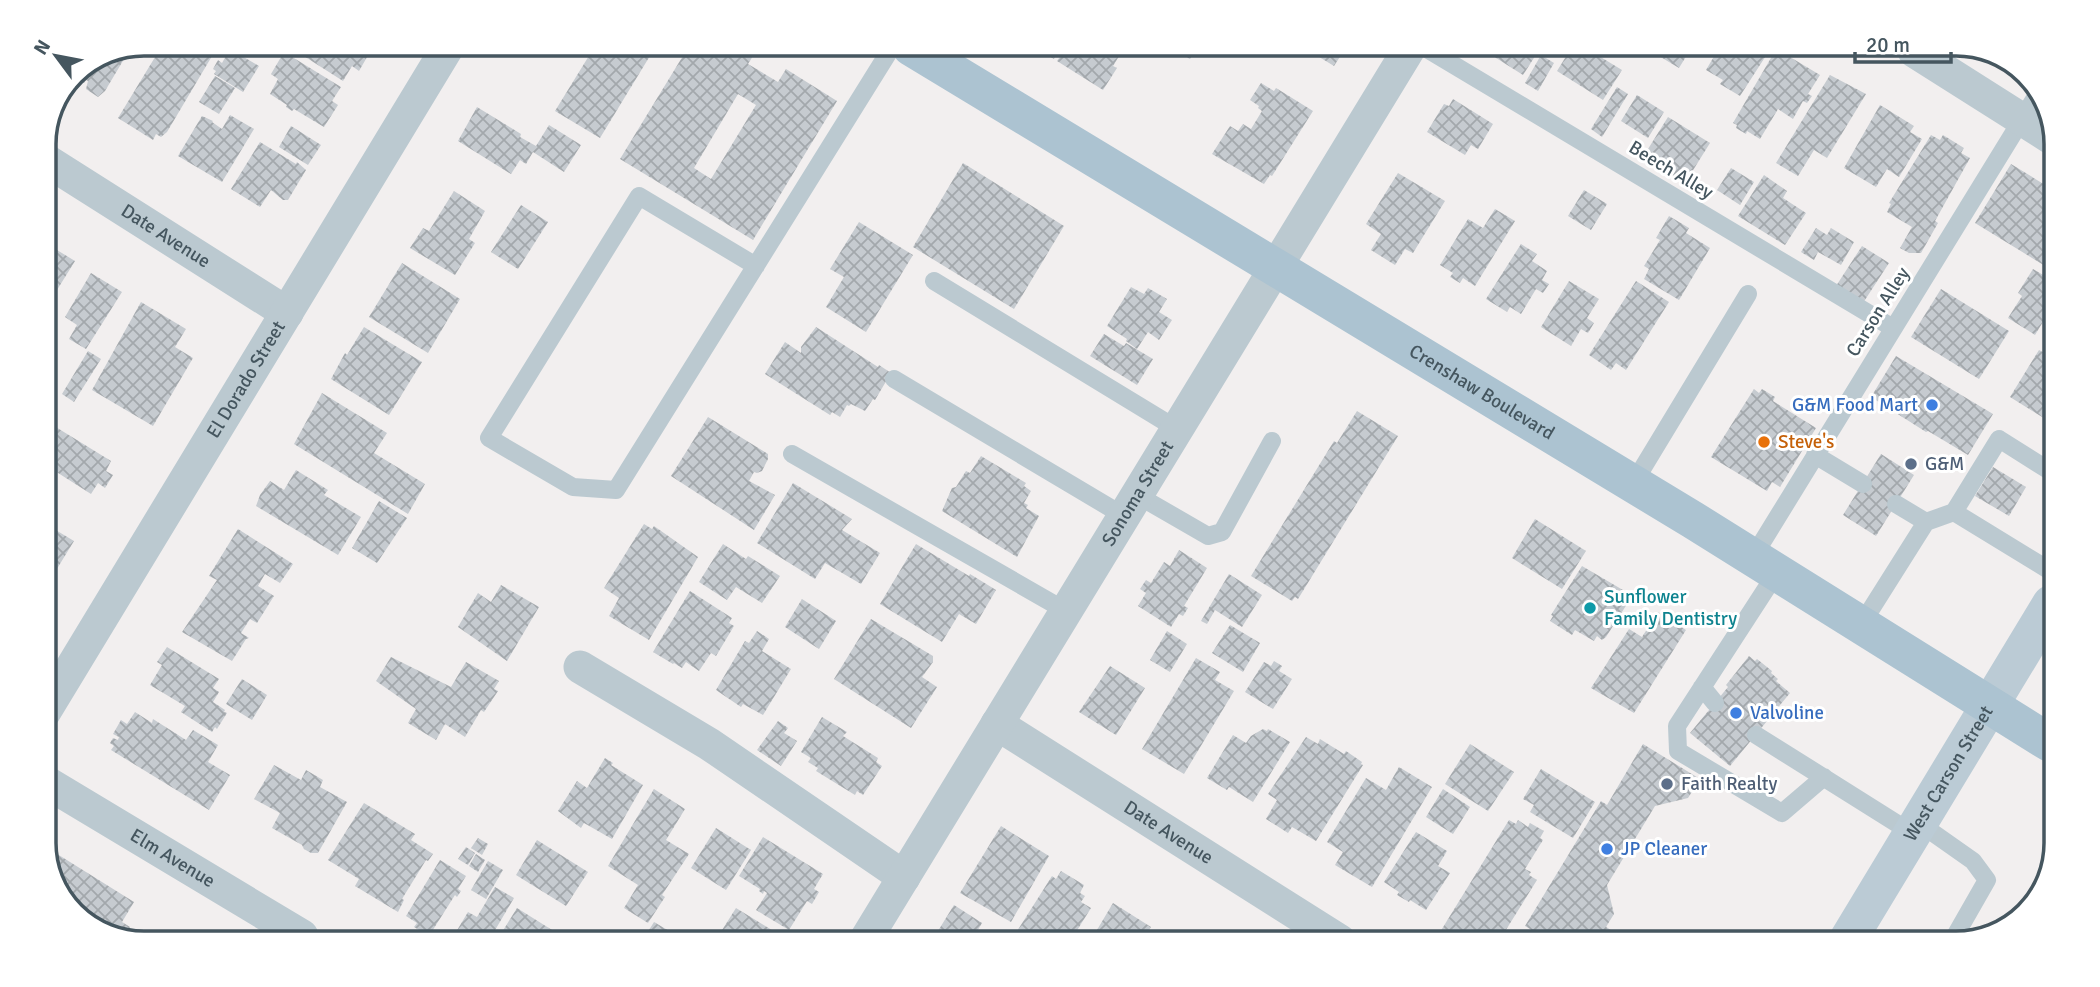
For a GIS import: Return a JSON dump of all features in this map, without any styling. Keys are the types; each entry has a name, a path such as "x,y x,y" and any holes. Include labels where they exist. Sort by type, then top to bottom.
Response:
{"main road":[{"name":"Crenshaw Boulevard","path":"935,56 2044,739"},
{"name":"West Carson Street","path":"1853,931 2044,616"}],"street":[{"name":"El Dorado Street","path":"56,693 442,56"},
{"name":"Sonoma Street","path":"871,931 1405,56"},
{"path":"1922,56 2043,133"},
{"name":"Date Avenue","path":"56,167 287,313"},
{"path":"580,667 709,744 904,877"},
{"name":"Date Avenue","path":"997,724 1324,931"},
{"name":"Elm Avenue","path":"56,788 294,931"}],"lane":[{"path":"756,266 639,196 489,438 573,487 616,490 756,266 886,56"},
{"name":"Beech Alley","path":"1439,56 1894,328"},
{"name":"Carson Alley","path":"1824,777 1783,813 1678,751 1677,726 1702,687 1765,565 1815,455 2033,102"},
{"path":"934,281 1177,429"},
{"path":"1633,484 1748,294"},
{"path":"894,379 1131,505 1208,536 1222,532 1272,441"},
{"path":"1861,625 1926,522 1954,512 1999,439 2044,466"},
{"path":"792,454 1066,611"},
{"path":"1815,455 1863,484"},
{"path":"1896,504 1926,522"},
{"path":"1954,512 2044,567"},
{"path":"1702,687 1715,703"},
{"path":"1756,735 1824,777 1973,861 1987,880 1958,931"}],"building":[{"path":"156,56 212,56 167,132 161,137 156,134 153,140 118,118"},
{"path":"226,56 242,56 259,66 243,92 214,74 216,71 213,69 218,60 222,63"},
{"path":"282,56 291,56 341,87 332,101 338,105 324,127 294,109 292,111 270,94 278,79 271,74"},
{"path":"304,56 368,56 359,71 352,66 343,81"},
{"path":"589,56 650,56 600,138 555,111"},
{"path":"683,56 753,56 748,64 778,82 786,69 837,101 753,240 620,159","holes":["738,94 756,105 711,179 694,168"]},
{"path":"1060,56 1119,56 1113,66 1117,68 1103,90 1057,61"},
{"path":"1318,56 1340,56 1334,66"},
{"path":"1493,56 1535,56 1523,75"},
{"path":"1540,56 1554,63 1538,91 1525,83"},
{"path":"1566,56 1599,56 1622,70 1603,100 1557,71"},
{"path":"1659,56 1686,56 1679,68"},
{"path":"1714,56 1766,56 1740,96 1720,84 1723,80 1706,70"},
{"path":"1772,56 1788,56 1820,75 1808,94 1812,96 1807,103 1803,101 1793,119 1778,109 1760,139 1747,131 1746,134 1733,123"},
{"path":"124,58 105,91 98,97 89,91 91,74"},
{"path":"1830,75 1866,94 1827,158 1814,150 1798,176 1776,163"},
{"path":"215,76 235,88 219,114 199,102"},
{"path":"1261,83 1274,91 1276,88 1313,111 1272,176 1270,175 1264,184 1212,154 1230,126 1238,131 1243,124 1251,129 1262,111 1250,100"},
{"path":"1617,87 1628,94 1602,137 1591,129"},
{"path":"1637,95 1664,112 1648,138 1621,121"},
{"path":"1453,99 1493,124 1478,149 1471,145 1465,155 1427,132 1444,104 1449,106"},
{"path":"1880,105 1914,126 1910,132 1922,139 1899,177 1887,169 1876,187 1844,168"},
{"path":"477,107 536,146 549,125 581,145 564,172 533,152 526,164 520,160 511,174 458,141"},
{"path":"230,115 254,129 222,182 178,156 202,116 222,129"},
{"path":"1668,117 1710,143 1685,183 1643,157"},
{"path":"291,126 321,145 308,165 279,147"},
{"path":"1931,135 1940,140 1943,135 1964,148 1961,153 1970,158 1935,221 1938,223 1921,253 1909,253 1900,248 1912,227 1887,212 1891,204 1889,203"},
{"path":"260,142 296,164 297,162 306,170 288,200 283,200 271,190 260,207 231,189"},
{"path":"963,163 1064,226 1014,309 913,247"},
{"path":"2011,164 2044,184 2044,265 1975,223"},
{"path":"1731,168 1754,182 1740,205 1717,190"},
{"path":"1398,173 1445,201 1413,253 1405,249 1395,265 1371,250 1381,234 1366,224"},
{"path":"1764,175 1787,191 1783,198 1806,213 1785,245 1738,216"},
{"path":"1584,190 1607,204 1591,230 1568,216"},
{"path":"454,191 485,211 469,239 475,243 455,275 410,248 423,228 429,231"},
{"path":"521,205 548,222 518,269 491,252"},
{"path":"1495,209 1515,221 1475,286 1463,278 1460,283 1450,277 1453,273 1440,265 1468,219 1483,228"},
{"path":"1669,216 1689,228 1686,233 1710,248 1679,300 1644,279 1649,269 1644,266 1660,240 1656,238"},
{"path":"859,222 913,255 866,332 826,307 844,277 830,269"},
{"path":"1816,228 1827,235 1831,228 1854,242 1841,265 1818,252 1814,260 1801,252"},
{"path":"1521,244 1537,254 1532,261 1547,271 1542,280 1549,284 1543,293 1536,289 1521,314 1510,307 1507,312 1486,299"},
{"path":"1862,246 1889,263 1863,303 1836,286"},
{"path":"56,249 75,261 56,292"},
{"path":"402,263 460,299 428,353 369,317"},
{"path":"2033,269 2044,276 2044,320 2035,335 2008,318 2022,296 2018,293"},
{"path":"91,273 122,292 86,349 69,339 77,325 65,317"},
{"path":"1569,281 1599,299 1587,318 1594,323 1588,333 1581,329 1571,346 1541,327"},
{"path":"1636,281 1669,302 1626,370 1616,363 1611,370 1589,355"},
{"path":"1131,287 1144,294 1148,288 1167,299 1159,312 1172,320 1159,340 1148,332 1137,349 1107,326"},
{"path":"1941,289 2009,331 1979,379 1911,337"},
{"path":"141,302 186,329 175,347 193,358 153,426 92,390"},
{"path":"364,327 422,362 389,415 331,379 345,353 347,355"},
{"path":"816,327 891,373 865,411 851,404 847,405 840,417 832,412 830,415 765,374 785,342 801,353 801,347"},
{"path":"1104,334 1153,359 1137,385 1090,356"},
{"path":"2039,350 2044,353 2044,418 2010,397"},
{"path":"88,351 101,359 74,402 62,394"},
{"name":"G&M Food Mart","path":"1896,356 1993,414 1968,455 1871,397"},
{"name":"Steve's","path":"1754,389 1759,393 1762,389 1775,397 1773,401 1816,428 1780,487 1772,482 1767,491 1711,457"},
{"path":"322,393 387,433 374,453 425,484 408,514 294,444"},
{"path":"1357,411 1398,436 1298,599 1295,597 1292,601 1251,576 1334,441 1337,443"},
{"path":"708,417 768,454 762,471 754,472 749,481 775,495 754,530 671,476"},
{"path":"56,427 111,461 106,471 113,475 105,488 98,483 91,494 56,472"},
{"path":"1881,454 1914,475 1876,536 1843,515"},
{"path":"981,456 1026,483 1024,486 1031,491 1024,503 1028,505 1026,508 1039,516 1017,557 942,511 952,488 956,487 966,471 970,473"},
{"path":"1993,467 2026,487 2009,516 1975,496"},
{"path":"296,470 328,490 324,495 361,517 338,555 256,506 270,481 284,490"},
{"path":"793,483 852,519 842,530 880,553 861,584 825,563 815,579 757,543"},
{"path":"379,501 407,518 377,563 352,548"},
{"path":"1535,519 1586,551 1562,589 1512,558"},
{"path":"644,524 652,529 654,526 698,557 649,640 609,616 619,598 604,588"},
{"path":"238,529 293,564 280,583 265,574 258,586 274,596 257,623 250,619 241,633 249,638 232,661 182,632 217,580 209,576"},
{"path":"56,530 74,541 56,570"},
{"path":"723,544 780,576 762,603 736,587 727,600 699,582"},
{"path":"916,544 996,590 976,624 959,614 942,642 880,604"},
{"path":"1179,550 1207,568 1184,606 1188,608 1183,616 1179,614 1171,627 1138,606 1146,593 1140,589 1146,580 1151,583 1164,562 1170,566"},
{"name":"Sunflower Family Dentistry","path":"1582,566 1628,593 1625,599 1629,601 1602,640 1597,636 1594,641 1575,630 1572,635 1550,621 1553,616 1551,615"},
{"path":"1229,574 1262,595 1242,627 1215,610 1207,624 1201,621"},
{"path":"501,585 539,607 507,661 458,627 478,593 491,602"},
{"path":"690,591 732,618 729,623 734,626 716,656 711,653 699,671 686,662 682,668 653,652"},
{"path":"802,599 836,621 819,649 785,627"},
{"path":"1658,612 1686,630 1634,713 1591,688 1629,629 1642,637"},
{"path":"871,619 933,656 933,662 922,677 937,687 911,728 834,679"},
{"path":"1230,625 1260,643 1243,672 1212,653"},
{"path":"757,631 769,639 762,651 791,669 763,715 743,704 741,707 716,690 745,641 749,643"},
{"path":"1167,631 1187,644 1170,672 1150,660"},
{"path":"167,647 219,679 213,688 219,692 213,702 227,713 212,732 181,712 185,706 150,685 162,665 157,662"},
{"path":"1749,656 1772,671 1778,679 1776,681 1790,693 1730,766 1690,733 1728,687 1726,685"},
{"path":"391,657 451,687 466,662 499,681 494,689 498,691 484,712 481,710 465,737 445,724 436,740 408,723 416,709 376,681"},
{"path":"1196,658 1220,672 1215,680 1234,691 1184,774 1142,749"},
{"path":"1274,661 1282,666 1279,671 1292,679 1273,709 1245,692 1264,662 1271,666"},
{"path":"1110,666 1145,688 1116,735 1079,712"},
{"path":"242,679 267,695 252,720 226,704"},
{"path":"135,712 152,723 153,719 186,740 193,730 218,745 208,762 230,775 209,810 111,750 114,746 110,743 113,738 118,740 119,737 113,734 121,720 127,724"},
{"path":"822,717 847,732 843,736 878,758 876,762 882,766 863,795 857,791 855,795 816,771 818,768 808,762 811,758 801,752"},
{"path":"778,721 788,728 784,733 797,741 781,766 757,750"},
{"path":"1268,729 1290,742 1253,802 1229,787 1227,790 1207,778 1233,735 1246,743 1251,736"},
{"path":"1306,737 1318,744 1320,739 1344,754 1346,751 1363,765 1316,841 1292,827 1288,833 1266,819 1277,800 1268,794"},
{"path":"1470,744 1514,772 1488,811 1445,784"},
{"path":"1643,744 1700,779 1688,798 1655,806 1607,885 1614,914 1606,927 1613,931 1533,931 1525,926 1601,801 1607,805"},
{"path":"605,758 613,763 611,765 643,785 612,839 584,823 581,828 558,811 577,781 587,788"},
{"path":"274,765 301,780 306,770 323,780 320,787 347,802 318,853 311,853 272,828 280,813 254,799"},
{"path":"1399,767 1432,787 1372,887 1335,865 1343,852 1327,842 1366,778 1386,790"},
{"path":"1541,769 1595,802 1573,838 1530,812 1534,805 1523,799"},
{"path":"654,789 685,809 666,840 689,854 662,895 665,897 648,923 624,908 638,885 608,866"},
{"path":"1443,789 1470,807 1453,834 1426,817"},
{"path":"364,803 415,834 411,840 433,854 426,860 402,899 404,900 398,912 355,886 359,879 328,860"},
{"path":"1509,820 1516,824 1518,820 1528,827 1530,823 1544,831 1540,838 1543,840 1525,869 1537,880 1505,931 1441,931"},
{"path":"1001,826 1049,856 1011,922 960,893"},
{"path":"716,828 751,850 726,890 691,868"},
{"path":"1416,832 1447,851 1438,866 1450,873 1426,910 1397,895 1399,892 1384,882"},
{"path":"763,837 823,874 814,889 819,892 812,904 807,901 789,930 756,910 767,893 764,891 763,894 760,889 739,876"},
{"path":"478,838 488,844 482,855 471,848"},
{"path":"537,840 588,872 566,906 516,875"},
{"path":"466,847 475,853 468,865 458,859"},
{"path":"57,854 134,902 122,922 130,927 126,929 100,919 78,901 65,882"},
{"path":"476,854 485,860 478,872 469,866"},
{"path":"440,860 466,876 458,889 461,891 457,897 455,895 432,931 421,931 414,927 417,923 406,916"},
{"path":"488,861 503,870 486,899 471,890"},
{"path":"1061,871 1084,885 1080,893 1085,896 1081,902 1091,908 1077,931 1017,931 1052,876 1056,879"},
{"path":"495,887 514,898 495,931 457,931 468,912 477,917"},
{"path":"1113,903 1151,927 1149,931 1096,931"},
{"path":"954,905 982,923 977,931 938,931"},
{"path":"517,908 554,931 503,931"},
{"path":"736,908 774,931 721,931"},
{"path":"654,922 669,931 648,931"}],"place":[{"name":"G&M Food Mart","path":"1932,405"},
{"name":"Steve's","path":"1764,442"},
{"name":"G&M","path":"1911,464"},
{"name":"Sunflower Family Dentistry","path":"1590,608"},
{"name":"Valvoline","path":"1736,713"},
{"name":"Faith Realty","path":"1667,784"},
{"name":"JP Cleaner","path":"1607,849"}]}
